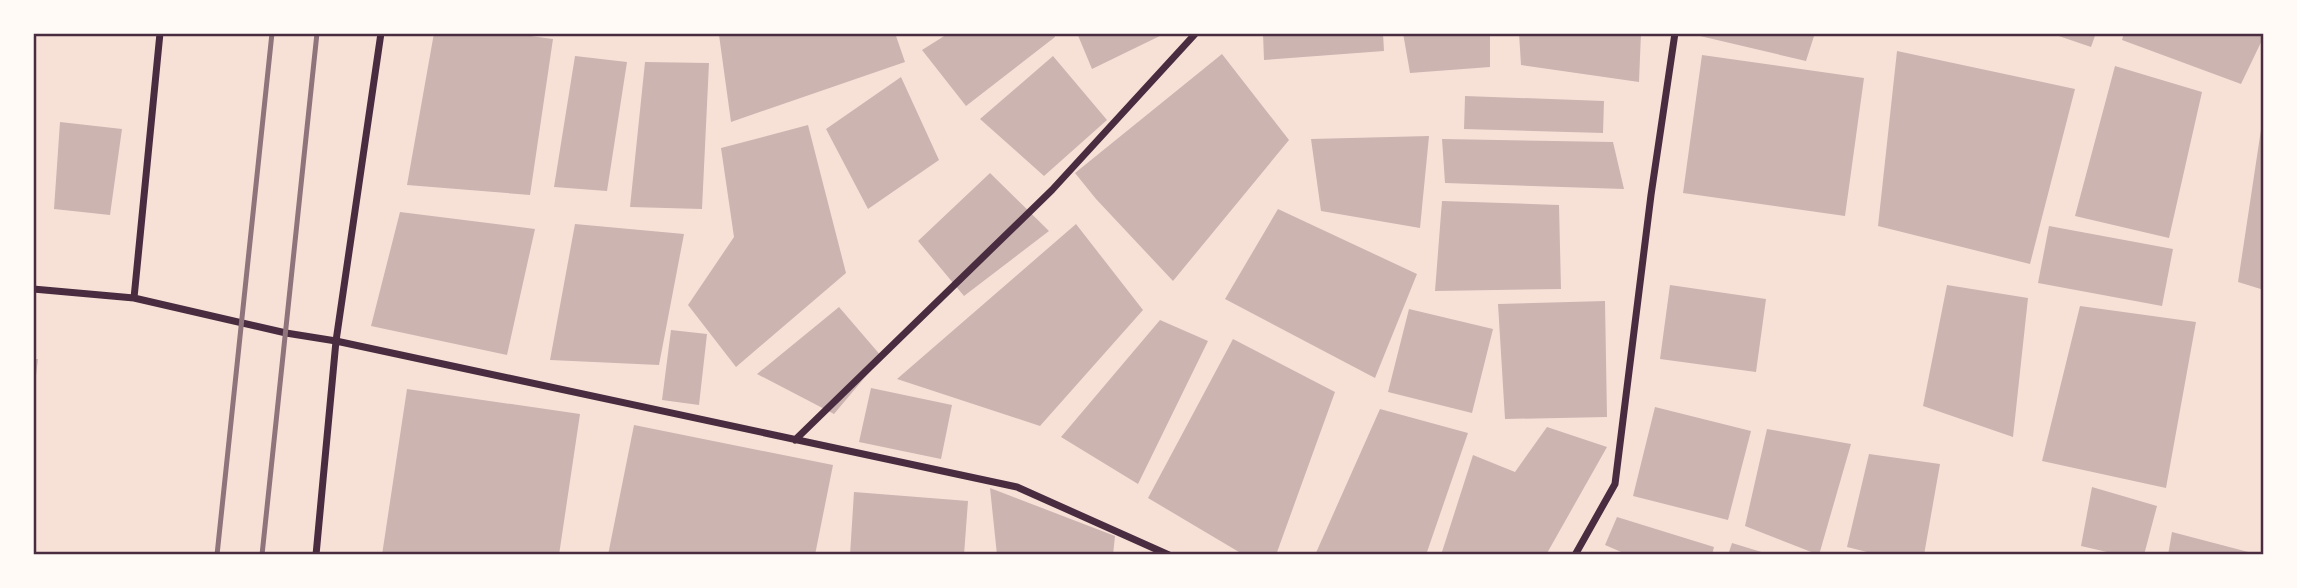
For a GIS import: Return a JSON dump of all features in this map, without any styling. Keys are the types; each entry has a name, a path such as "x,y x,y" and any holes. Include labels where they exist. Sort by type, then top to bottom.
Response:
{"street":[{"path":"134,298 160,33"},
{"path":"316,555 336,341 381,33"},
{"path":"795,440 1052,190 1196,33"},
{"path":"1575,555 1615,484 1651,195 1675,33"},
{"path":"33,289 134,298 285,333 336,341 1017,487 1169,555"}],"building":[{"path":"434,33 508,33 553,39 530,195 407,185"},
{"path":"895,33 905,62 731,122 719,35"},
{"path":"949,33 1054,33 1055,37 966,106 922,50"},
{"path":"1077,33 1166,33 1092,69"},
{"path":"1263,33 1383,33 1384,51 1264,60"},
{"path":"1403,33 1490,33 1490,67 1410,73"},
{"path":"1519,33 1641,33 1639,82 1521,65"},
{"path":"1700,33 1815,33 1806,61 1700,36"},
{"path":"2050,33 2096,33 2091,47"},
{"path":"2124,33 2264,33 2264,36 2241,84 2122,40"},
{"path":"1897,51 2075,89 2030,264 1878,226"},
{"path":"1222,54 1289,140 1173,281 1075,173"},
{"path":"1702,55 1864,78 1845,216 1683,193"},
{"path":"575,56 627,62 607,191 554,187"},
{"path":"1053,56 1107,120 1044,176 980,119"},
{"path":"645,62 709,63 702,209 630,207"},
{"path":"2115,66 2202,92 2169,238 2075,216"},
{"path":"901,77 939,160 868,209 826,129"},
{"path":"1465,96 1604,101 1603,133 1464,129"},
{"path":"60,122 122,129 110,215 54,209"},
{"path":"2264,123 2264,290 2238,282"},
{"path":"808,125 846,273 736,367 688,305 734,237 721,148"},
{"path":"1429,136 1420,228 1321,211 1311,139"},
{"path":"1442,139 1613,142 1624,189 1445,183"},
{"path":"990,173 1049,231 964,296 918,241"},
{"path":"1442,201 1559,205 1561,289 1435,291"},
{"path":"1278,209 1417,274 1375,378 1225,299"},
{"path":"400,212 535,229 507,355 371,326"},
{"path":"575,224 684,234 659,365 550,360"},
{"path":"1076,224 1143,310 1040,426 897,379"},
{"path":"2049,226 2173,249 2162,306 2038,283"},
{"path":"1670,285 1766,299 1756,372 1660,359"},
{"path":"1947,285 2028,298 2013,437 1923,406"},
{"path":"1605,301 1607,417 1505,419 1498,304"},
{"path":"2080,306 2196,322 2166,488 2042,461"},
{"path":"839,307 882,357 834,414 757,374"},
{"path":"1409,309 1493,329 1472,413 1388,392"},
{"path":"1160,320 1208,341 1138,484 1061,437"},
{"path":"671,330 707,334 699,405 662,400"},
{"path":"1233,339 1335,392 1276,555 1244,555 1148,498"},
{"path":"33,359 38,359 35,384 33,384"},
{"path":"871,388 952,405 941,459 859,442"},
{"path":"407,389 580,414 559,555 382,555"},
{"path":"1655,407 1751,431 1728,520 1633,496"},
{"path":"1380,409 1468,433 1426,555 1315,555"},
{"path":"634,425 833,465 815,555 608,555"},
{"path":"1547,427 1607,447 1546,555 1441,555 1473,455 1515,472"},
{"path":"1767,429 1851,444 1819,555 1745,526"},
{"path":"1869,454 1940,464 1924,555 1879,555 1847,547"},
{"path":"2092,487 2157,506 2144,555 2120,555 2081,546"},
{"path":"990,488 1115,536 1113,555 997,555"},
{"path":"854,492 968,501 964,555 850,555"},
{"path":"1617,517 1714,547 1712,555 1628,555 1605,545"},
{"path":"2172,532 2256,554 2256,555 2168,555"},
{"path":"1732,543 1768,554 1768,555 1728,555"}],"railway":[{"path":"217,555 272,33"},
{"path":"262,555 317,33"}]}
